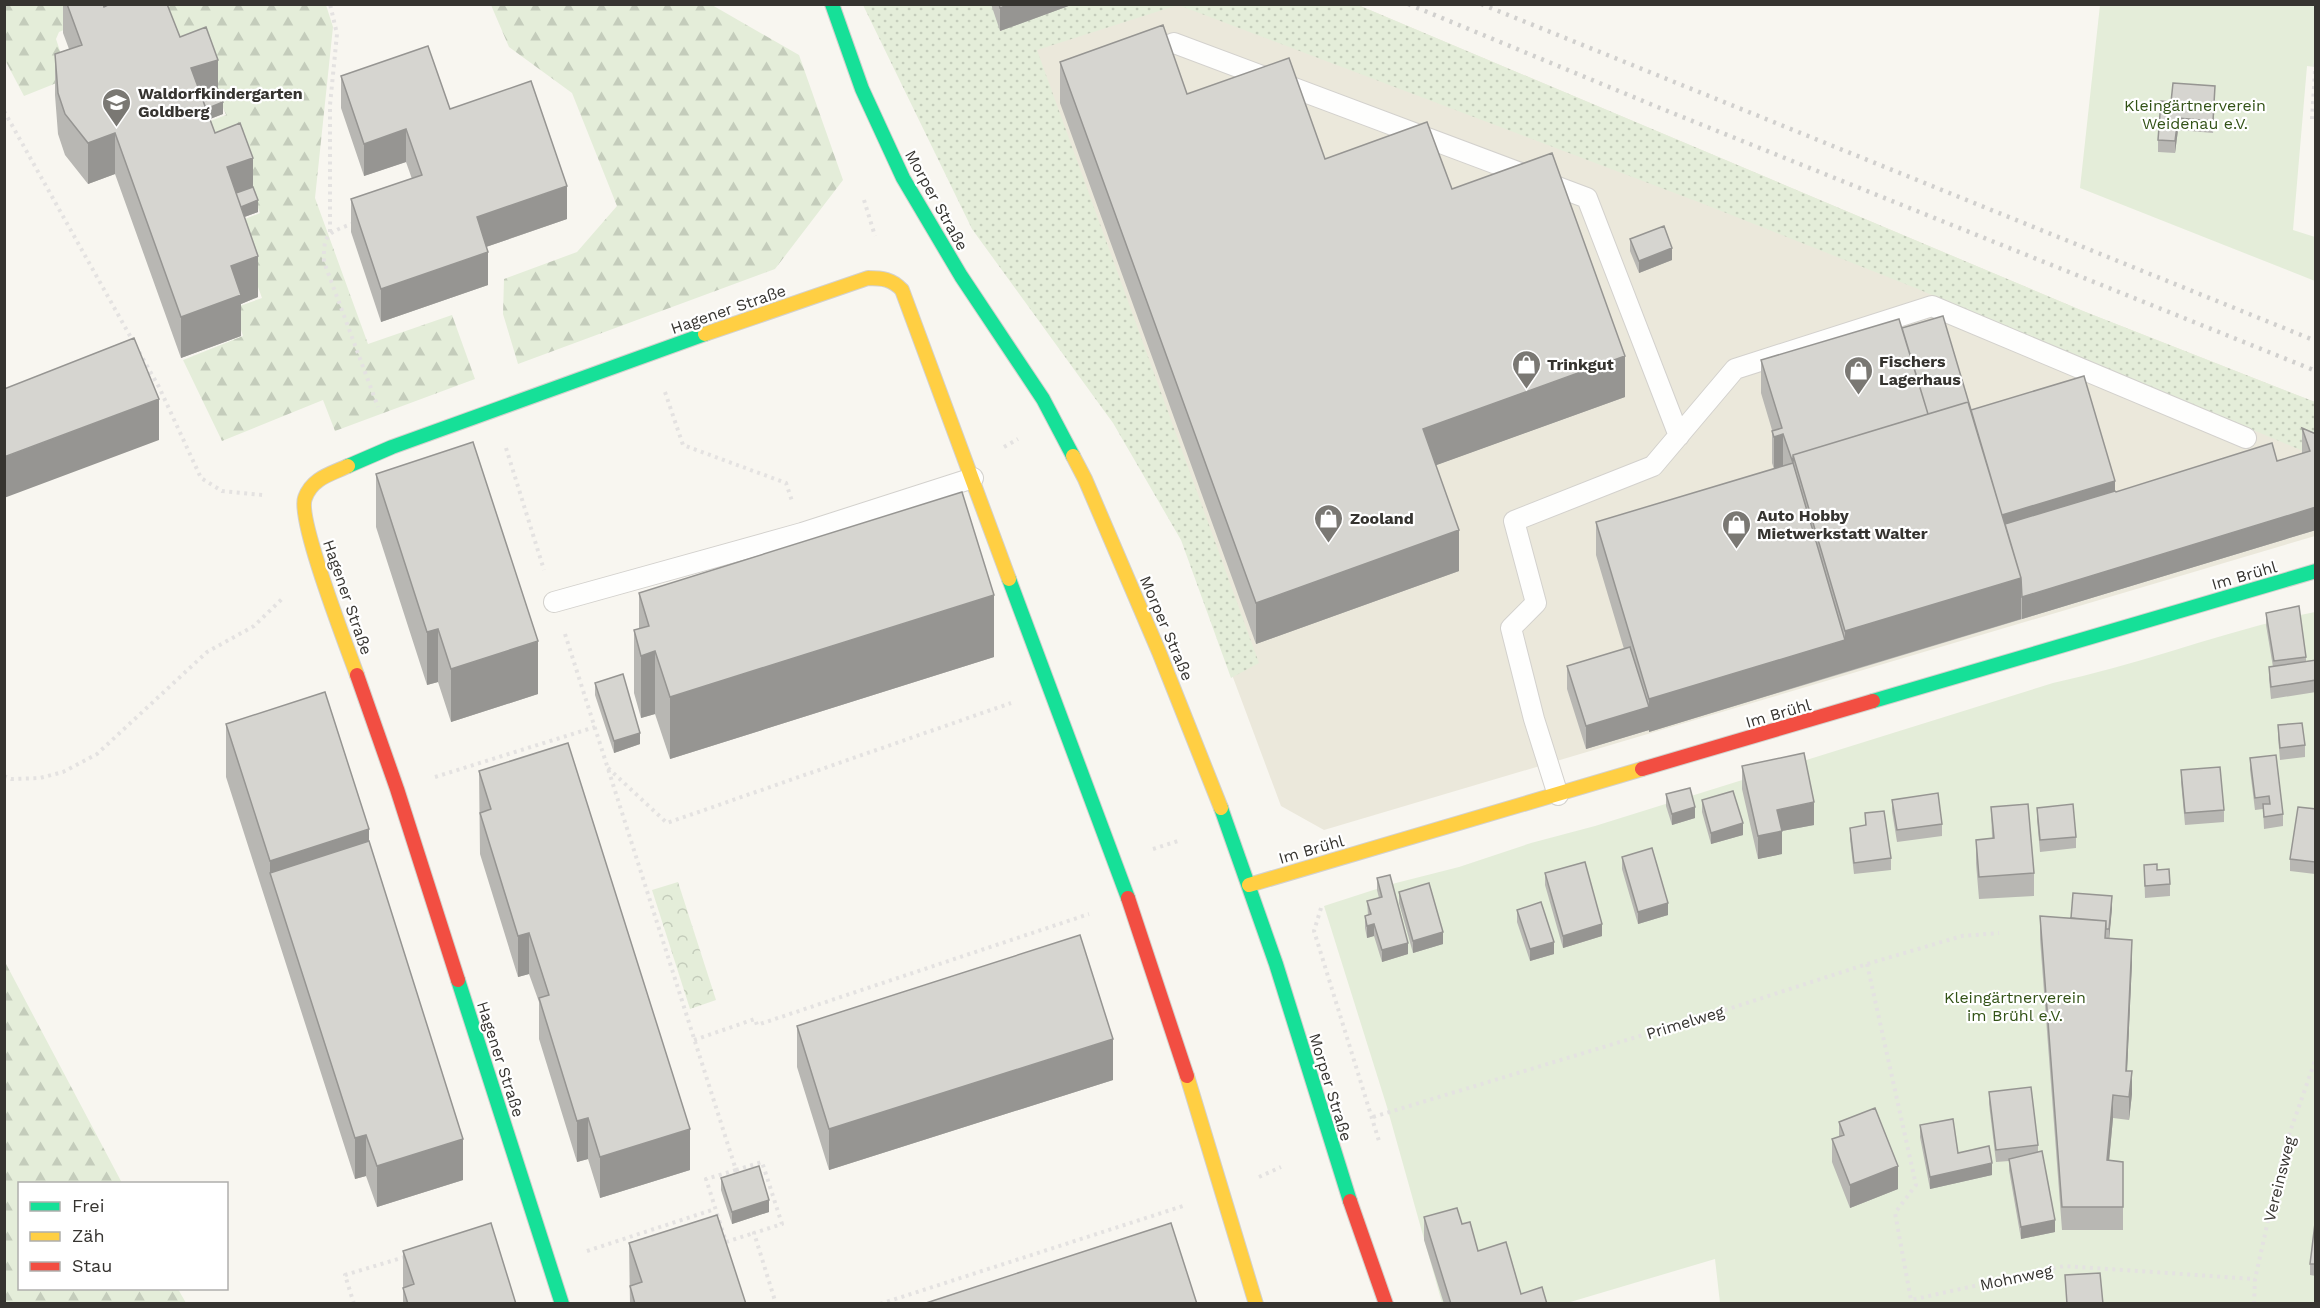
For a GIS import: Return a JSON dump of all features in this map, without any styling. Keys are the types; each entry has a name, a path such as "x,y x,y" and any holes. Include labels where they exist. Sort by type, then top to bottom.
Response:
{"street":[{"name":"Morper Straße","path":"832,4 862,89 903,178 938,239 1016,356 1053,418 1085,479 1159,652 1227,820 1276,964 1341,1176 1386,1304"},
{"name":"Hagener Straße","path":"562,1304 398,789 320,570 305,519 304,499 316,480 392,447 868,278 887,278 896,282 902,290 971,473"},
{"path":"971,473 1052,689 1171,1023 1256,1304"},
{"name":"Im Brühl","path":"1249,885 2316,571"}],"lane":[{"path":"1132,60 1174,43 1587,198 1679,436"},
{"path":"1558,795 1534,718 1511,628 1536,603 1514,521 1653,466 1735,369 1932,306 2246,438"},
{"path":"554,602 802,533 971,473"}],"path":[{"path":"330,4 337,33 330,105 330,232 323,243 324,262 392,447"},
{"path":"2312,119 2316,55"},
{"path":"4,111 159,387 201,478 222,491 304,499"},
{"path":"330,232 361,221"},
{"path":"664,390 683,445 786,483 802,533"},
{"path":"493,410 736,1170"},
{"path":"971,473 1053,418"},
{"path":"4,776 11,779 40,778 63,772 97,754 207,652 254,626 301,580 320,570"},
{"path":"607,766 667,823 1052,689"},
{"path":"398,789 595,727"},
{"path":"694,1040 755,1019 757,1025 1129,901"},
{"name":"Primelweg","path":"1372,1117 1962,936 1999,933"},
{"path":"1320,951 1379,1141"},
{"name":"Mohnweg","path":"1867,964 1916,1185 1895,1213 1911,1300 2064,1266 2255,1279"},
{"name":"Vereinsweg","path":"2254,1304 2255,1279 2284,1149 2316,1058"},
{"path":"762,1162 782,1224 726,1242 706,1179 736,1170 762,1162"},
{"path":"880,1304 1222,1194 1281,1167"},
{"path":"549,1263 715,1209"},
{"path":"754,1233 776,1304"},
{"path":"354,1304 345,1275 412,1255"}],"shaded area":[{"path":"982,5 1358,5 2083,311 2315,402 2315,536 1324,830 1281,806"}],"green space":[{"path":"4,5 326,5 333,27 315,198 368,344 452,315 475,379 335,431 323,400 222,441 183,360 243,336 234,308 262,298 235,223 260,213 242,162 200,125 226,115 207,65 107,12 59,32 56,39 69,78 24,96 5,60"},
{"path":"491,5 712,5 799,55 843,180 775,269 518,364 503,314 504,279 577,252 617,206 572,93 509,47"},
{"path":"863,5 1178,5 1037,50 1259,663 1231,678 1181,540 1113,423 972,229"},
{"path":"1178,5 1358,5 2083,311 2315,402 2315,456 1913,287 1701,203"},
{"name":"Kleingärtnerverein Weidenau e.V.","path":"2100,5 2315,5 2315,67 2307,66 2293,230 2315,237 2315,281 2080,188"},
{"name":"Kleingärtnerverein im Brühl e.V.","path":"2315,612 2315,1303 1720,1303 1715,1259 1567,1303 1442,1303 1387,1107 1324,906 1392,884 1459,867 1531,843 1595,826 2053,683 2282,619"},
{"path":"678,882 716,1000 690,1009 652,890"},
{"path":"5,962 121,1182 18,1182 18,1290 179,1290 186,1303 5,1303"}],"building":[{"path":"67,4 103,4 104,7 110,4 167,4 180,37 206,27 218,60 191,68 215,133 240,123 253,158 227,167 258,256 231,266 241,295 181,317 115,133 88,143 65,114 58,93 55,54 82,45"},
{"path":"1163,25 1187,94 1289,58 1325,159 1427,122 1452,189 1552,153 1625,356 1423,429 1459,530 1256,603 1060,62"},
{"path":"428,46 450,109 531,81 567,186 477,217 488,252 381,289 351,199 422,175 406,129 364,144 341,76"},
{"path":"2173,83 2215,86 2213,121 2178,118 2175,141 2158,140 2161,101 2171,102"},
{"path":"218,89 223,102 206,109 201,95"},
{"path":"253,187 258,200 241,207 236,193"},
{"path":"1664,226 1672,248 1639,261 1630,239"},
{"path":"1943,316 1971,410 1968,402 1928,414 1902,328"},
{"path":"1899,319 1928,414 1793,455 1793,463 1783,434 1774,437 1772,431 1782,428 1761,360"},
{"path":"134,338 159,399 4,457 4,389"},
{"path":"2084,376 2115,481 2002,515 1971,410"},
{"path":"1968,402 2021,578 1845,631 1793,455"},
{"path":"2302,428 2316,434 2316,507 2022,597 2021,578 2005,524 2272,443 2277,461 2310,451"},
{"path":"473,442 538,641 451,669 438,629 427,632 376,474"},
{"path":"1793,463 1845,640 1649,699 1596,522"},
{"path":"962,492 994,595 670,697 655,651 641,656 634,630 649,626 639,593"},
{"path":"2299,606 2306,657 2274,661 2266,613"},
{"path":"1630,647 1649,707 1586,726 1567,666"},
{"path":"2316,660 2316,680 2271,687 2269,667"},
{"path":"623,674 640,733 614,741 595,683"},
{"path":"325,692 369,829 270,861 226,724"},
{"path":"2302,723 2305,745 2280,748 2278,725"},
{"path":"568,743 690,1129 600,1157 588,1118 577,1121 539,998 549,995 529,933 518,936 480,813 491,809 479,771"},
{"path":"1804,753 1814,802 1777,810 1782,831 1758,836 1742,766"},
{"path":"2276,755 2283,814 2264,817 2263,804 2270,804 2269,796 2255,798 2250,758"},
{"path":"2220,767 2224,810 2185,813 2181,770"},
{"path":"1690,788 1695,807 1672,814 1666,794"},
{"path":"1733,791 1743,823 1711,833 1702,800"},
{"path":"1938,793 1942,824 1897,830 1892,800"},
{"path":"2028,804 2034,873 1979,877 1976,840 1994,838 1991,807"},
{"path":"2073,804 2076,837 2040,840 2037,808"},
{"path":"2298,807 2316,809 2315,862 2290,859"},
{"path":"1884,811 1891,858 1854,863 1850,828 1866,825 1865,813"},
{"path":"369,841 463,1139 377,1166 366,1135 355,1138 270,873"},
{"path":"1652,848 1668,903 1638,912 1622,857"},
{"path":"1585,862 1602,924 1563,936 1545,873"},
{"path":"2157,864 2157,870 2169,869 2170,884 2145,886 2144,865"},
{"path":"1390,875 1408,943 1382,950 1374,924 1367,926 1365,916 1371,914 1367,901 1382,897 1377,878"},
{"path":"1429,883 1443,932 1413,941 1399,892"},
{"path":"2073,893 2112,896 2109,929 2106,929 2106,921 2071,918"},
{"path":"1541,902 1554,942 1530,949 1517,910"},
{"path":"2040,916 2106,921 2105,938 2132,940 2126,1071 2132,1071 2129,1097 2113,1095 2107,1160 2123,1162 2123,1207 2062,1207"},
{"path":"1080,935 1113,1039 829,1129 797,1026"},
{"path":"2031,1087 2038,1145 1996,1150 1989,1092"},
{"path":"1875,1108 1898,1166 1850,1185 1832,1139 1844,1135 1839,1122"},
{"path":"1953,1119 1958,1153 1989,1146 1992,1163 1930,1177 1920,1125"},
{"path":"2042,1151 2055,1220 2021,1227 2009,1159"},
{"path":"759,1166 769,1200 732,1212 721,1178"},
{"path":"1457,1208 1462,1224 1470,1222 1478,1251 1506,1242 1521,1294 1542,1287 1547,1304 1451,1304 1424,1217"},
{"path":"717,1215 746,1304 635,1304 630,1286 642,1282 629,1243"},
{"path":"2316,1215 2316,1264 2310,1264"},
{"path":"491,1223 516,1304 408,1304 403,1288 414,1284 403,1251"},
{"path":"1171,1223 1197,1304 923,1304"},
{"path":"2100,1273 2103,1304 2067,1304 2065,1275"}],"railway":[{"path":"1408,4 1660,108 2316,371"},
{"path":"1481,4 2316,341"}],"traffic: fast":[{"path":"832,4 862,89 903,178 961,276 1043,399 1073,456"},
{"path":"348,466 392,447 705,334"},
{"path":"1873,701 2316,571"},
{"path":"1009,579 1128,898"},
{"path":"1221,808 1276,964 1350,1201"},
{"path":"458,980 562,1304"}],"traffic: slow":[{"path":"705,334 868,278 886,280 898,286 902,290 1009,579"},
{"path":"1073,456 1159,652 1221,808"},
{"path":"348,466 317,481 312,486 305,498 305,510 315,556 357,675"},
{"path":"1249,885 1642,769"},
{"path":"1187,1076 1256,1304"}],"traffic: jam":[{"path":"357,675 397,789 458,980"},
{"path":"1642,769 1873,701"},
{"path":"1128,898 1187,1076"},
{"path":"1350,1201 1386,1304"}],"place":[{"name":"Waldorfkindergarten Goldberg","path":"117,128"},
{"name":"Trinkgut","path":"1526,390"},
{"name":"Fischers Lagerhaus","path":"1858,396"},
{"name":"Zooland","path":"1329,544"},
{"name":"Auto Hobby Mietwerkstatt Walter","path":"1736,550"}]}
